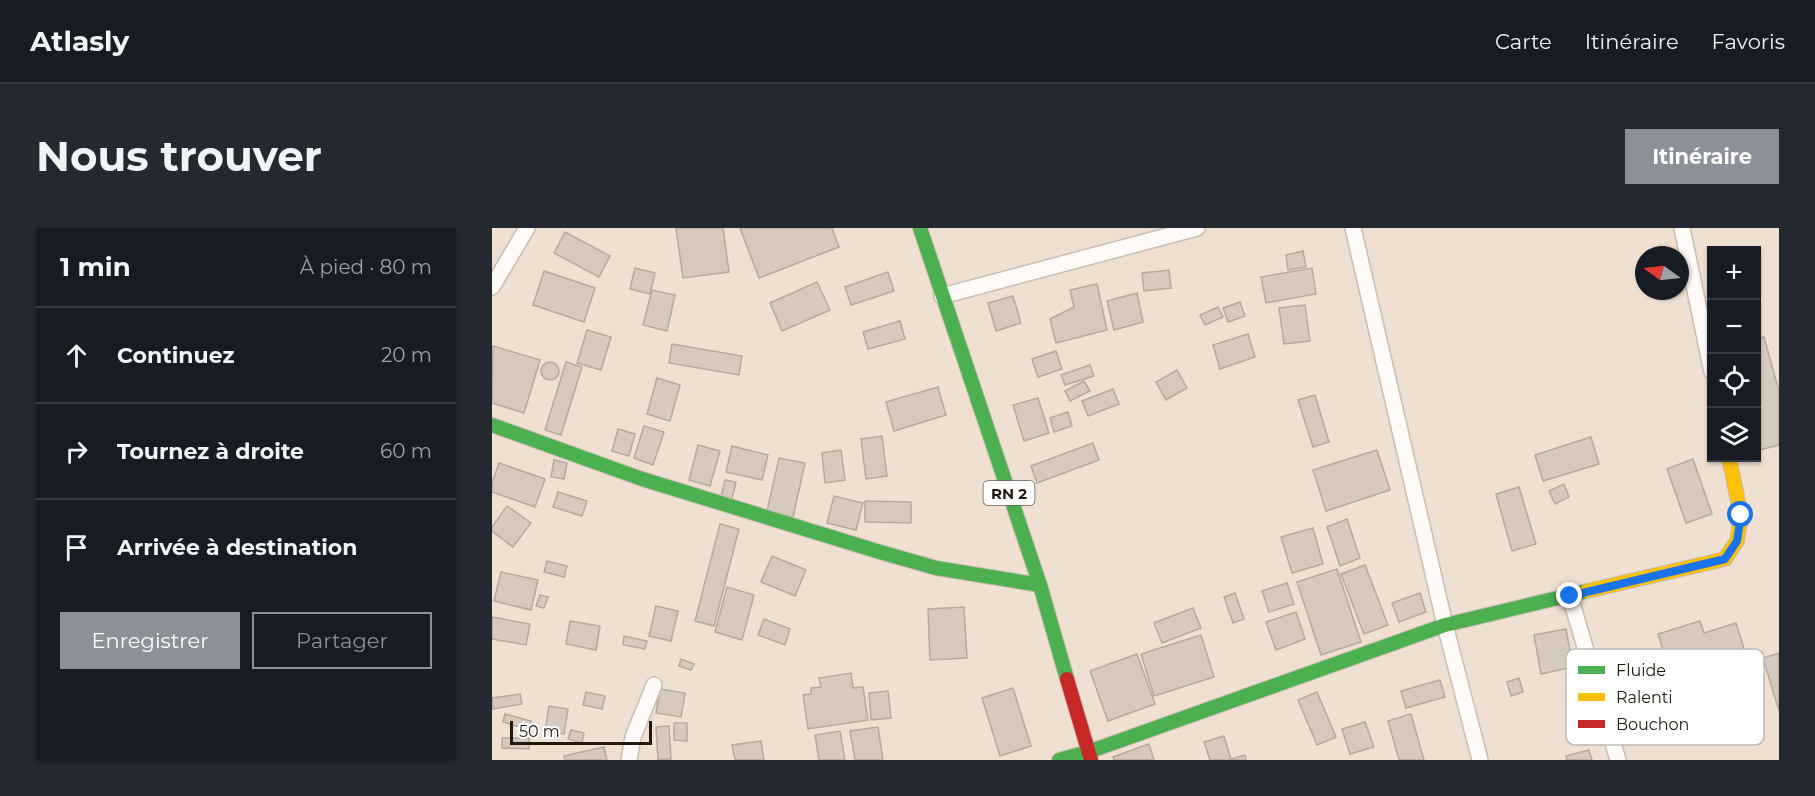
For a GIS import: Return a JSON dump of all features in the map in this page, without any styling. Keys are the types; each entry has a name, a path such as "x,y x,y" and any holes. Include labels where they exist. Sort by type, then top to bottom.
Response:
{"main road":[{"name":"RN 2","path":"920,228 1040,585 1089,756"},
{"path":"492,425 642,479 880,552 936,568 1040,585"},
{"path":"1059,760 1089,756 1445,625 1725,559 1737,541 1741,515 1730,462"}],"street":[{"path":"492,287 527,228"},
{"path":"942,296 1197,228"},
{"path":"1353,228 1445,625 1480,760"},
{"path":"1682,228 1708,354"},
{"path":"1570,596 1586,649"},
{"path":"628,760 633,737 654,685"},
{"path":"1614,745 1618,760"}],"building":[{"path":"676,228 723,228 729,272 683,278"},
{"path":"740,228 832,228 839,247 759,278"},
{"path":"565,232 610,256 599,277 554,253"},
{"path":"1303,251 1306,267 1288,270 1286,255"},
{"path":"635,268 655,273 650,294 630,289"},
{"path":"1312,268 1316,294 1266,303 1261,277"},
{"path":"1169,270 1171,288 1144,291 1142,273"},
{"path":"544,271 595,288 584,322 533,305"},
{"path":"888,272 894,291 851,305 845,287"},
{"path":"817,282 830,310 782,331 770,303"},
{"path":"1097,284 1107,330 1056,343 1050,319 1074,307 1070,290"},
{"path":"652,290 675,295 667,331 643,325"},
{"path":"1137,293 1143,322 1114,330 1107,301"},
{"path":"1013,296 1021,323 996,331 988,303"},
{"path":"1240,302 1245,316 1228,322 1223,308"},
{"path":"1305,305 1310,341 1284,344 1279,308"},
{"path":"1218,307 1223,317 1205,325 1200,315"},
{"path":"900,321 905,339 868,349 863,332"},
{"path":"587,330 611,337 601,370 577,363"},
{"path":"1248,334 1255,357 1220,369 1213,345"},
{"path":"1764,337 1779,391 1779,445 1761,450 1761,354 1761,338"},
{"path":"672,344 742,356 739,375 669,363"},
{"path":"493,346 540,360 524,413 492,403"},
{"path":"1056,351 1062,369 1038,377 1032,359"},
{"path":"546,362 554,362 559,367 557,378 546,380 541,375 541,367"},
{"path":"566,362 582,367 561,435 545,430"},
{"path":"1090,365 1094,376 1065,385 1061,375"},
{"path":"1177,370 1187,388 1166,400 1156,382"},
{"path":"657,378 680,385 670,421 647,414"},
{"path":"1084,381 1090,391 1070,401 1065,391"},
{"path":"938,387 946,415 894,431 886,402"},
{"path":"1113,389 1119,404 1088,416 1082,401"},
{"path":"1315,395 1329,442 1313,447 1298,400"},
{"path":"1038,398 1049,433 1024,441 1013,405"},
{"path":"1068,412 1072,426 1054,432 1050,418"},
{"path":"644,426 664,432 653,465 634,458"},
{"path":"618,429 635,434 629,456 612,451"},
{"path":"882,436 887,476 866,479 861,439"},
{"path":"1591,437 1599,464 1543,481 1535,455"},
{"path":"1093,443 1099,460 1037,483 1031,466"},
{"path":"698,445 720,451 710,486 689,480"},
{"path":"732,446 768,455 762,480 726,472"},
{"path":"841,450 845,480 825,483 822,453"},
{"path":"1377,450 1390,490 1326,511 1313,470"},
{"path":"779,458 805,463 793,517 767,511"},
{"path":"1693,459 1712,514 1686,523 1667,469"},
{"path":"554,460 567,463 564,479 551,477"},
{"path":"499,463 545,479 535,507 492,492 492,483"},
{"path":"725,480 736,482 732,499 721,497"},
{"path":"1564,484 1569,497 1555,504 1549,491"},
{"path":"1519,487 1536,544 1512,551 1496,494"},
{"path":"558,492 587,501 582,516 553,507"},
{"path":"834,496 863,503 856,530 827,523"},
{"path":"865,501 911,502 911,523 865,522"},
{"path":"507,506 531,523 513,547 492,531 492,527"},
{"path":"1347,519 1360,558 1340,566 1327,527"},
{"path":"720,524 739,529 714,626 695,621"},
{"path":"1313,528 1323,564 1292,573 1281,537"},
{"path":"772,556 806,570 795,596 761,582"},
{"path":"547,561 567,566 564,577 544,572"},
{"path":"1365,565 1388,625 1364,634 1341,574"},
{"path":"1337,569 1361,642 1321,655 1297,582"},
{"path":"501,572 538,580 531,610 494,601"},
{"path":"1287,583 1294,604 1269,612 1262,591"},
{"path":"727,587 754,595 742,640 715,632"},
{"path":"1235,593 1244,619 1233,623 1224,597"},
{"path":"1420,593 1426,612 1399,622 1392,603"},
{"path":"540,595 548,597 544,608 536,606"},
{"path":"656,606 678,611 671,641 649,636"},
{"path":"964,607 967,658 930,660 928,609"},
{"path":"1193,608 1201,628 1162,643 1154,623"},
{"path":"1296,612 1305,639 1276,650 1266,622"},
{"path":"492,617 530,624 526,645 492,639"},
{"path":"764,619 790,629 785,645 758,635"},
{"path":"570,621 600,626 596,650 566,644"},
{"path":"1700,621 1704,633 1736,623 1744,649 1663,649 1658,634"},
{"path":"1566,629 1570,649 1566,649 1566,669 1541,674 1534,635"},
{"path":"1201,635 1214,677 1154,696 1141,654"},
{"path":"624,636 647,641 645,649 623,645"},
{"path":"1779,653 1779,711 1764,661 1764,658"},
{"path":"1137,654 1155,704 1108,721 1090,671"},
{"path":"681,659 694,664 691,670 679,666"},
{"path":"851,673 853,688 863,687 868,720 808,729 803,695 811,694 811,688 821,687 819,678"},
{"path":"1519,678 1523,692 1511,696 1507,682"},
{"path":"1440,680 1445,697 1406,708 1401,691"},
{"path":"1013,688 1031,746 1000,756 982,698"},
{"path":"660,689 685,693 681,717 656,713"},
{"path":"888,691 891,718 871,720 869,693"},
{"path":"586,692 605,696 602,709 583,705"},
{"path":"1317,692 1336,737 1317,745 1298,700"},
{"path":"520,694 522,704 493,709 492,698"},
{"path":"549,706 568,709 564,734 545,731"},
{"path":"505,714 531,721 529,730 503,722"},
{"path":"1411,714 1424,760 1399,760 1388,721"},
{"path":"1365,722 1374,747 1350,754 1342,729"},
{"path":"674,723 687,723 687,741 674,740"},
{"path":"669,726 671,759 658,760 656,727"},
{"path":"878,727 883,760 855,760 850,731"},
{"path":"571,730 584,733 582,743 568,739"},
{"path":"840,731 845,760 819,760 815,735"},
{"path":"1224,736 1231,759 1245,755 1246,760 1210,760 1204,742"},
{"path":"502,738 529,738 529,749 502,748"},
{"path":"761,741 764,760 735,760 732,745"},
{"path":"1149,744 1154,760 1114,760 1113,757"},
{"path":"604,747 607,760 565,760 564,756"},
{"path":"1589,750 1592,760 1567,760 1566,756"}],"traffic: fast":[{"path":"920,228 1040,585 1067,679"},
{"path":"492,425 642,479 880,552 936,568 1040,585"},
{"path":"1059,760 1088,752 1445,625 1587,591"}],"traffic: slow":[{"path":"1587,591 1725,559 1737,541 1741,515 1730,462"}],"traffic: jam":[{"path":"1067,679 1091,760"}],"route":[{"path":"1570,596 1725,559 1737,541 1741,515"}]}
